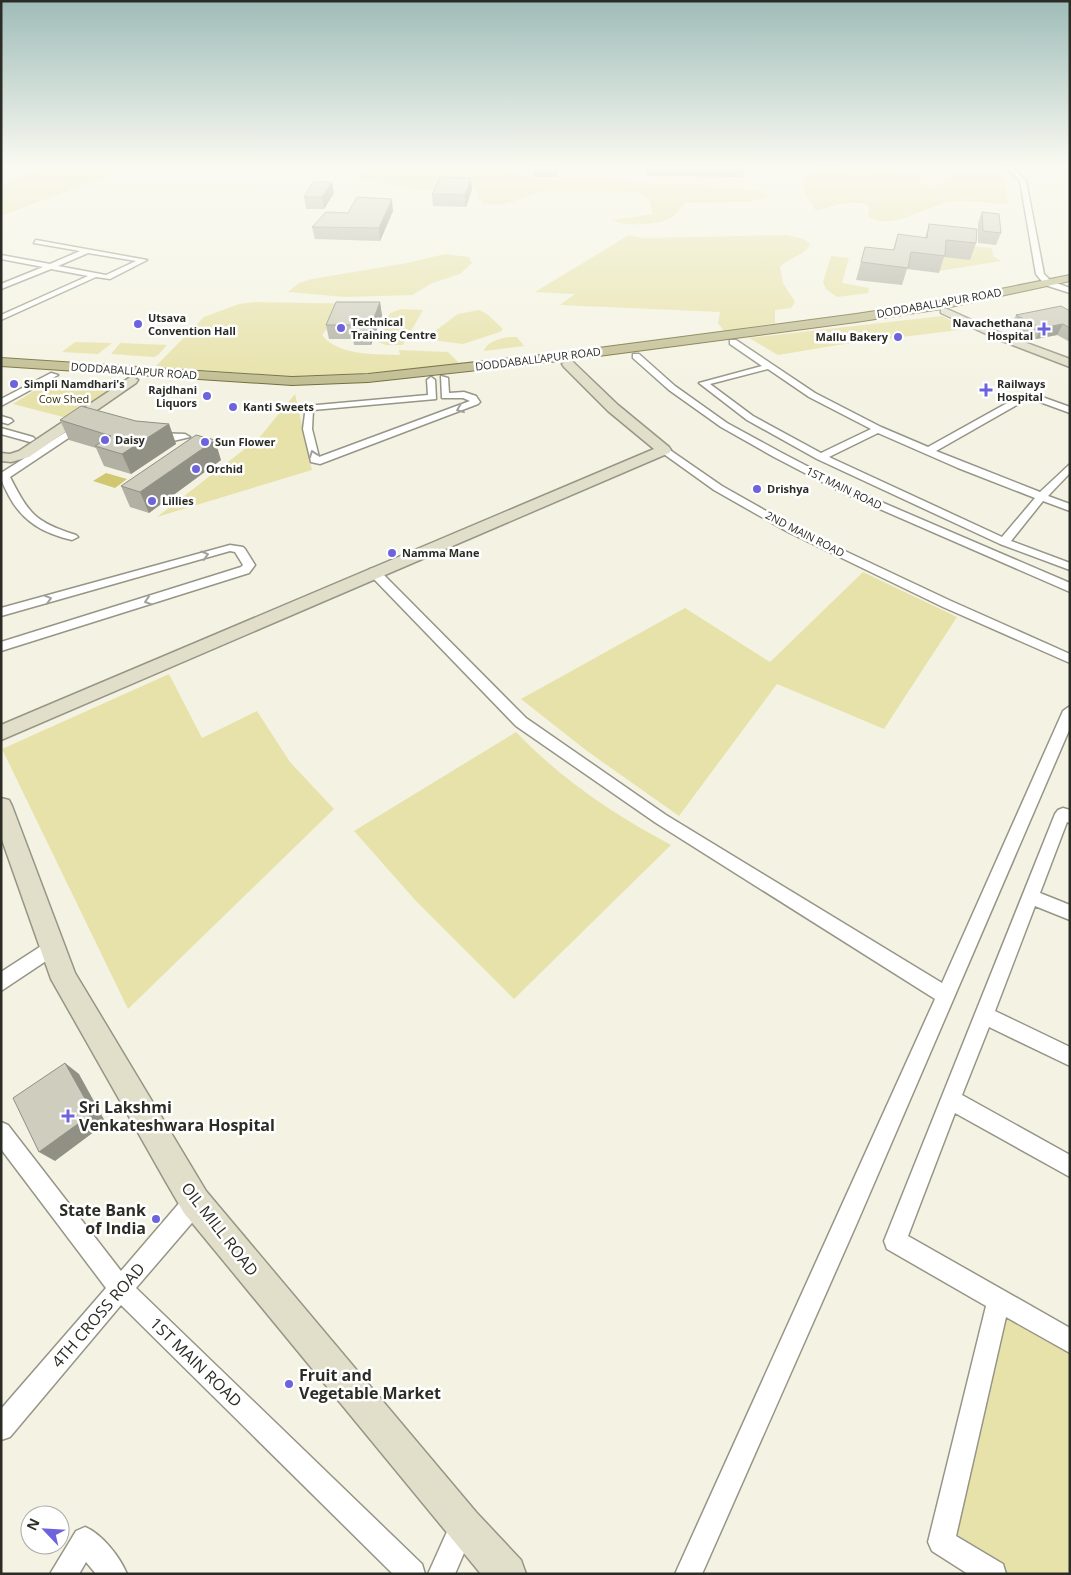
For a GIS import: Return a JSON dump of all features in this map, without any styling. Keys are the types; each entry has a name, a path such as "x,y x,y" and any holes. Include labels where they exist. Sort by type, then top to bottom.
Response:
{"main road":[{"name":"DODDABALLAPUR ROAD","path":"1,371 282,390 367,386 437,379 473,371 856,318 1048,283 1068,286"},
{"name":"DODDABALLAPUR ROAD","path":"1,362 292,381 473,371 568,364 636,356 945,311 1068,286"}],"street":[{"path":"1034,238 1040,274 1048,283"},
{"path":"1,257 106,277 144,260 36,242"},
{"path":"1,287 89,250"},
{"path":"1,265 14,259"},
{"path":"1,318 95,275"},
{"path":"945,311 1001,337 1070,363"},
{"path":"733,342 812,395 878,429 1070,508"},
{"name":"1ST MAIN ROAD","path":"636,356 672,388 724,425 778,456 856,495 1070,588"},
{"name":"2ND MAIN ROAD","path":"568,364 613,408 664,450 718,488 792,530 947,604 1070,659"},
{"path":"771,366 703,384 750,418 821,457 1004,542 1070,567"},
{"path":"1,403 54,374"},
{"path":"437,379 445,396"},
{"path":"433,397 437,379"},
{"path":"72,537 41,527 23,512 4,476 28,456 86,420 132,380"},
{"path":"464,395 473,398 475,402 316,462 309,443 307,416 309,408 445,396 464,395"},
{"path":"929,450 1028,395 1070,410"},
{"path":"821,457 878,429"},
{"path":"1,431 30,439"},
{"path":"145,435 173,438 185,437"},
{"path":"1,733 374,572 664,450"},
{"path":"1,457 28,456"},
{"path":"1004,542 1040,497 1070,467"},
{"path":"1,612 230,548 239,549 248,565 245,570 1,647"},
{"path":"374,572 521,722 661,819 945,995"},
{"path":"688,1574 1070,711"},
{"name":"OIL MILL ROAD","path":"1,806 9,848 64,979 195,1202 463,1526 507,1574"},
{"path":"1070,817 1063,814 895,1241 1070,1341"},
{"path":"1030,897 1070,913"},
{"path":"1,983 52,947"},
{"path":"984,1015 1070,1057"},
{"path":"951,1100 1070,1167"},
{"name":"1ST MAIN ROAD","path":"1,1132 121,1289 412,1574"},
{"name":"4TH CROSS ROAD","path":"1,1428 195,1202"},
{"path":"993,1574 942,1542 999,1300"},
{"path":"441,1574 463,1526"},
{"path":"63,1574 85,1540 114,1574"}],"green space":[{"path":"623,238 802,238 810,244 801,254 780,267 783,283 795,302 791,308 775,310 775,323 724,331 718,323 720,312 560,305 575,294 535,292"},
{"path":"971,246 992,248 993,256 1001,261 939,271 941,257"},
{"path":"445,254 469,257 472,263 460,274 432,283 412,295 345,297 288,292 299,283 312,279 407,263"},
{"path":"831,256 849,258 842,283 869,288 868,293 837,297 826,289 823,282"},
{"path":"255,302 361,304 337,315 322,335 337,347 347,350 369,354 400,355 399,350 448,352 460,364 366,373 292,376 155,367 204,317 239,304"},
{"path":"401,309 423,310 403,345 386,345 378,342 390,313"},
{"path":"479,310 487,314 503,329 500,332 463,344 424,339 458,314"},
{"path":"942,316 966,329 838,345 778,355 749,338"},
{"path":"517,337 524,346 484,351 491,342"},
{"path":"75,342 112,343 98,354 62,352"},
{"path":"120,343 167,345 154,357 111,354"},
{"name":"Cow Shed","path":"53,379 117,385 71,419 13,404"},
{"path":"295,394 312,470 157,517 259,438"},
{"path":"863,572 957,617 884,729 777,684 679,816 587,751 521,699 685,608 770,662"},
{"path":"169,674 202,738 257,711 290,762 334,809 128,1009 2,749"},
{"path":"516,732 551,765 608,808 671,845 514,999 416,901 354,831"},
{"path":"999,1300 1070,1341 1070,1574 993,1574 941,1542"}],"shaded area":[{"path":"106,473 127,479 115,488 93,481"}],"building":[{"path":"897,238 976,238 976,243 946,240 945,256 911,252 908,268 861,262 865,247 894,250"},
{"path":"336,302 380,302 369,331 351,331 354,325 326,325"},
{"path":"1061,306 1070,311 1070,328 1063,324 1041,328 1016,315"},
{"path":"81,406 136,421 169,424 122,454 95,446 111,436 60,420"},
{"path":"196,435 215,440 140,492 121,486"},
{"path":"65,1063 93,1113 39,1152 13,1098"}],"place":[{"name":"Utsava Convention Hall","path":"138,324"},
{"name":"Technical Training Centre","path":"341,328"},
{"name":"Navachethana Hospital","path":"1044,329"},
{"name":"Mallu Bakery","path":"898,337"},
{"name":"Simpli Namdhari's","path":"14,384"},
{"name":"Railways Hospital","path":"986,390"},
{"name":"Rajdhani Liquors","path":"207,396"},
{"name":"Kanti Sweets","path":"233,407"},
{"name":"Daisy","path":"105,440"},
{"name":"Sun Flower","path":"205,442"},
{"name":"Orchid","path":"196,469"},
{"name":"Drishya","path":"757,489"},
{"name":"Lillies","path":"152,501"},
{"name":"Namma Mane","path":"392,553"},
{"name":"Sri Lakshmi Venkateshwara Hospital","path":"68,1116"},
{"name":"State Bank of India","path":"156,1219"},
{"name":"Fruit and Vegetable Market","path":"289,1384"}]}
